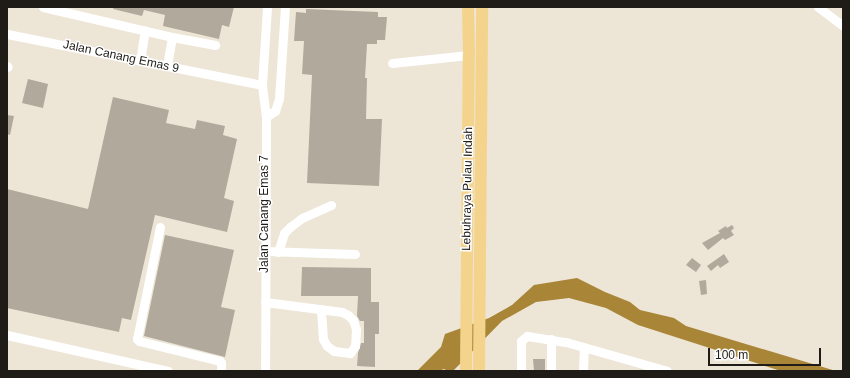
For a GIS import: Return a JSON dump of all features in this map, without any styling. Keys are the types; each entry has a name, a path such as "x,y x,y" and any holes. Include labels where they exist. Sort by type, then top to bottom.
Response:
{"main road":[{"name":"Lebuhraya Pulau Indah","path":"466,371 469,55 467,7"},
{"name":"Lebuhraya Pulau Indah","path":"479,371 482,7"}],"street":[{"path":"43,7 215,45"},
{"name":"Jalan Canang Emas 7","path":"265,371 264,251 266,117 262,85 266,7"},
{"path":"266,117 275,111 279,99 285,7"},
{"path":"818,7 843,26"},
{"path":"140,61 145,30"},
{"name":"Jalan Canang Emas 9","path":"7,34 262,85"},
{"path":"167,66 172,36"},
{"path":"392,63 469,55"},
{"path":"278,252 284,234 290,227 302,218 331,205"},
{"path":"160,227 137,339 140,342 220,361 220,371"},
{"path":"264,251 355,254"},
{"path":"265,302 321,309 342,312 353,320 356,329 353,351 342,353 334,351 327,346 323,339 321,309"},
{"path":"7,335 168,371"},
{"path":"521,371 521,345 524,338 537,336 667,371"},
{"path":"551,339 551,371"},
{"path":"583,371 584,348"}],"shaded area":[{"path":"577,278 605,292 630,302 640,310 674,318 686,326 836,371 781,371 638,325 606,308 569,298 536,302 502,321 453,371 447,371 444,369 439,371 417,371 441,347 445,334 489,318 512,305 534,285"}],"building":[{"path":"114,7 234,7 229,27 222,25 219,39 163,26 165,15 144,10 142,16 113,9"},
{"path":"306,9 378,12 378,17 387,17 385,40 377,40 377,44 367,44 365,78 367,78 366,119 382,119 379,186 307,183 312,75 302,74 304,41 294,41 296,12 306,13"},
{"path":"28,79 48,84 43,108 22,103"},
{"path":"113,97 169,110 166,123 195,129 197,120 225,126 223,135 237,139 224,198 234,201 227,232 155,215 131,320 122,318 119,332 7,308 7,189 88,209"},
{"path":"7,115 14,116 10,135 7,134"},
{"path":"732,225 734,228 731,231 734,235 725,240 723,238 708,250 702,243 720,233 718,231 726,226 727,228"},
{"path":"165,235 234,250 221,307 235,310 225,357 144,336"},
{"path":"724,254 729,262 720,268 718,265 711,271 707,266"},
{"path":"692,258 701,265 696,272 686,265"},
{"path":"302,267 371,268 371,302 379,302 379,334 375,334 375,367 357,366 358,353 361,343 364,343 364,321 360,321 357,316 358,296 301,296"},
{"path":"706,280 707,294 701,295 699,281"},
{"path":"533,359 545,359 545,371 534,371"}]}
